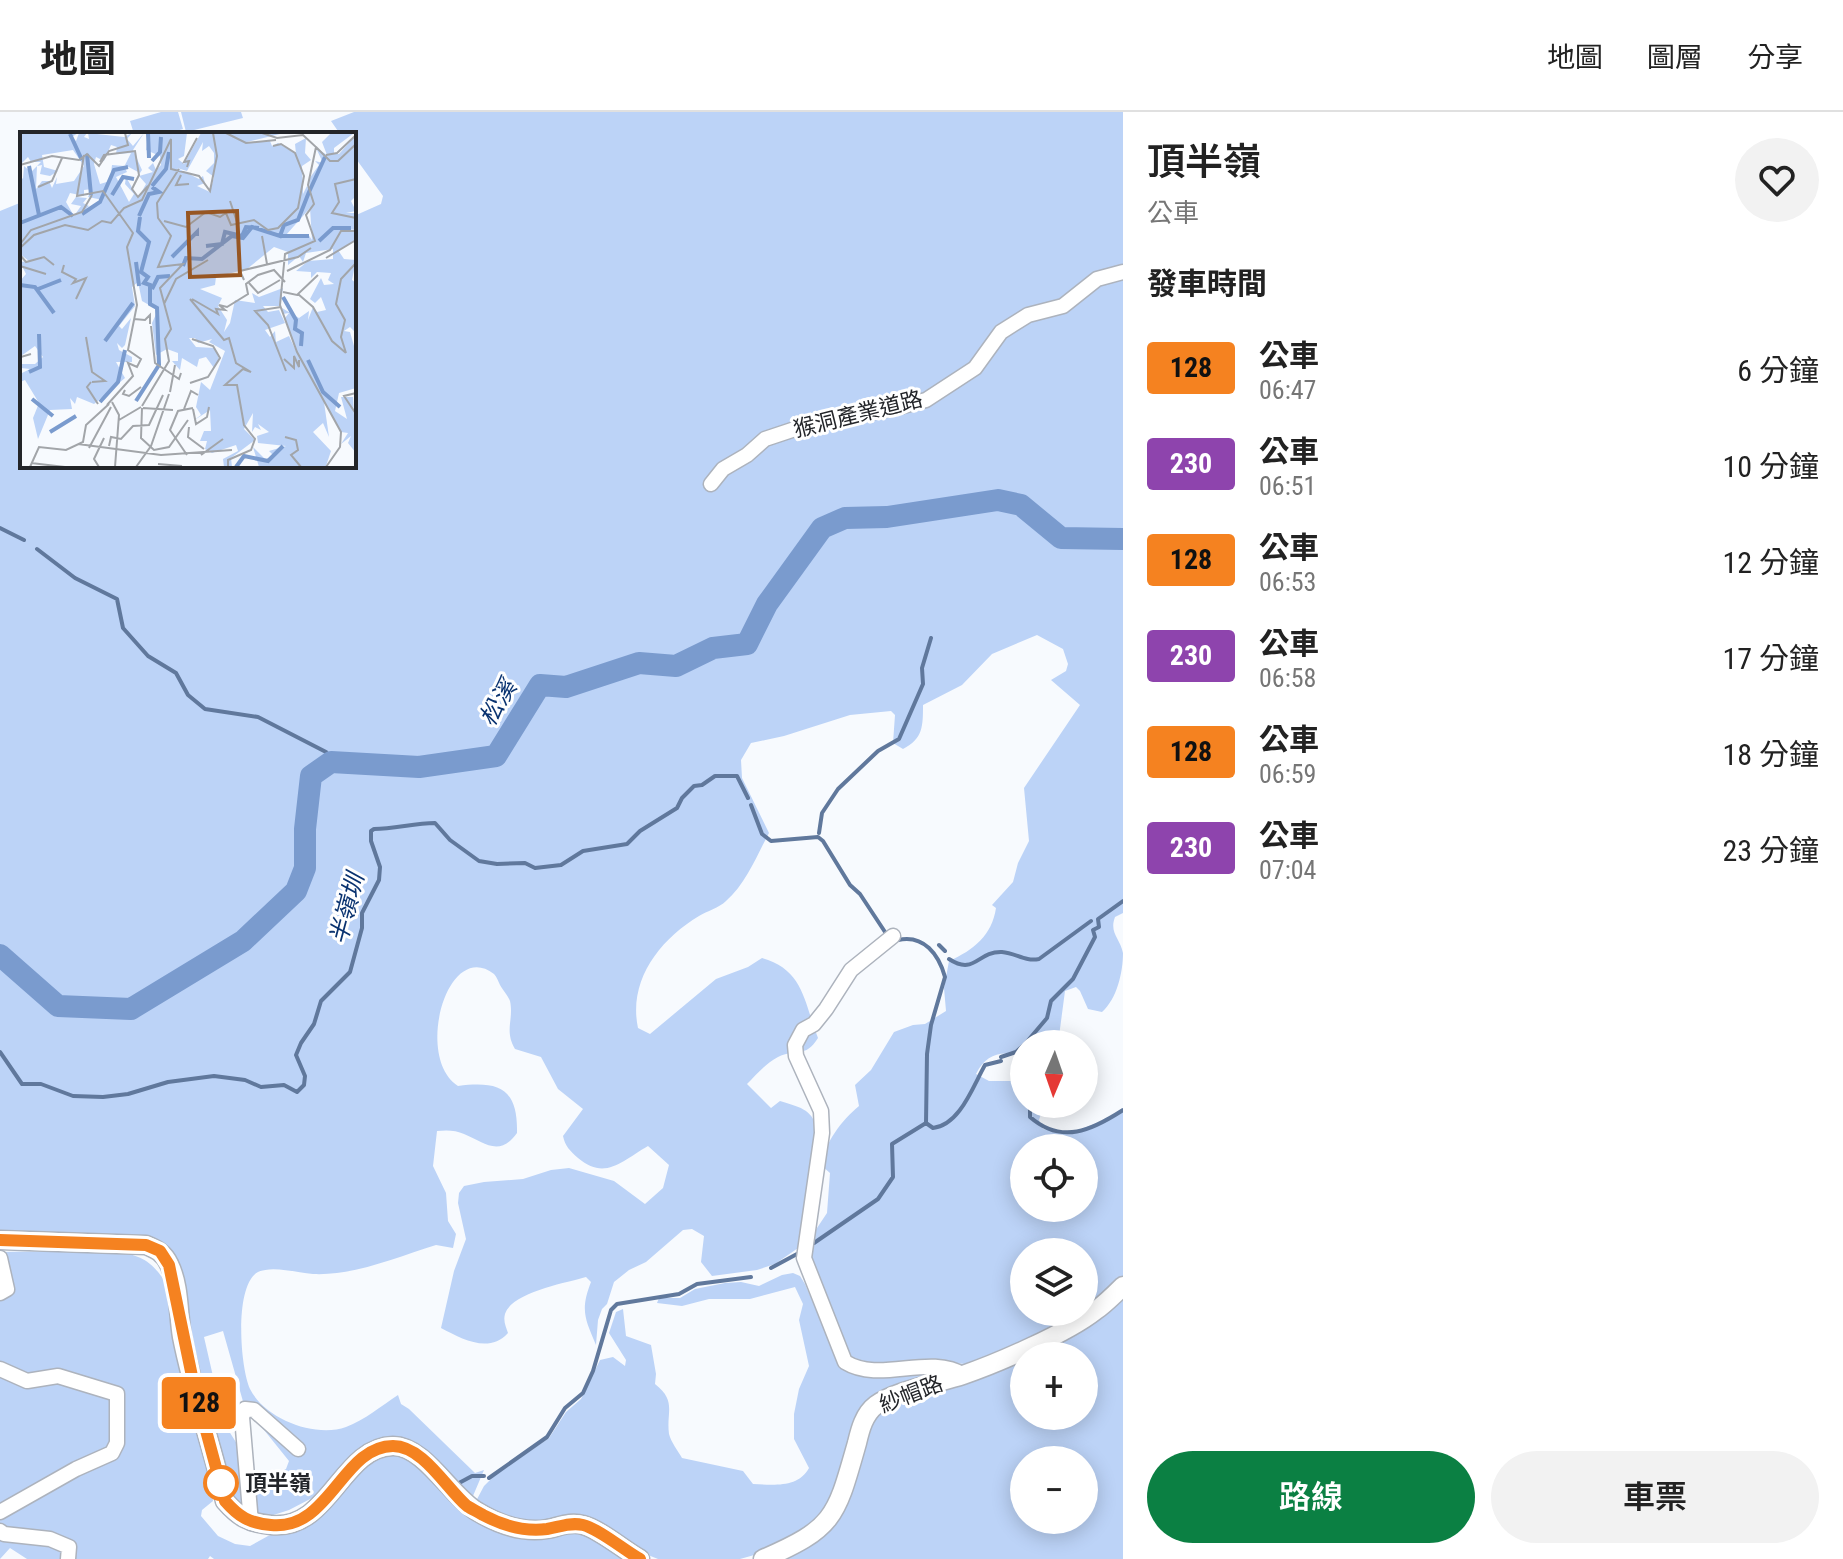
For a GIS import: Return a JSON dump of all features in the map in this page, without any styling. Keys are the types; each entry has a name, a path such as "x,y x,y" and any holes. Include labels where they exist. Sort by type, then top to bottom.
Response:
{"street":[{"name":"猴洞產業道路","path":"711,484 723,469 747,455 765,439 813,423 926,400 975,368 1001,332 1014,323 1028,315 1063,306 1097,279 1123,272"},
{"path":"893,936 851,970 826,1009 814,1024 803,1030 795,1045 796,1056 821,1111 822,1133 812,1184 804,1258 845,1362 857,1369 954,1368 964,1375"},
{"path":"0,1240 146,1245 160,1251 175,1283 191,1374 225,1501 237,1515 251,1523 285,1526 310,1516 359,1462 374,1451 392,1446 412,1452 431,1467 467,1506 492,1520 516,1528 544,1530 582,1524 640,1559"},
{"path":"0,1258 7,1289 0,1293"},
{"name":"紗帽路","path":"763,1559 811,1537 825,1525 845,1486 862,1425 876,1405 964,1375 1068,1327 1094,1312 1123,1286"},
{"path":"0,1369 27,1381 58,1376 117,1394 117,1443 112,1453 76,1469 0,1512"},
{"path":"251,1523 242,1417 245,1409 254,1410 298,1449"},
{"path":"1,1534 50,1539 69,1547 68,1559"}],"shaded area":[{"path":"161,112 178,112 183,129 133,132 130,121"},
{"path":"181,112 241,112 243,118 186,132"},
{"path":"354,112 1123,112 1123,913 1115,917 1113,927 1122,948 1122,968 1115,993 1102,1012 1088,1009 1076,987 1065,991 1060,1030 1010,1030 1010,1054 990,1058 976,1074 989,1081 1010,1081 1010,1118 1040,1118 1043,1129 1070,1133 1123,1109 1123,1278 1098,1299 1098,1238 1010,1238 1010,1326 1058,1326 1023,1342 1010,1342 1010,1348 973,1365 896,1364 852,1358 811,1261 815,1231 827,1213 830,1173 822,1166 823,1157 835,1133 859,1106 855,1085 871,1070 894,1032 925,1024 946,1011 944,988 949,961 974,947 986,934 994,918 996,908 992,905 1013,882 1029,841 1024,788 1080,705 1051,680 1066,671 1068,664 1063,649 1037,635 992,654 962,685 923,705 918,736 903,749 893,743 895,715 891,711 850,715 751,743 741,760 742,778 769,833 733,894 671,937 642,978 636,1011 638,1028 650,1034 716,979 762,958 786,970 800,989 818,1038 809,1049 784,1054 774,1060 747,1084 771,1108 780,1101 793,1105 808,1112 815,1122 817,1129 801,1246 775,1264 757,1270 712,1276 701,1262 704,1236 692,1229 683,1230 646,1262 614,1282 598,1320 596,1345 585,1314 591,1282 586,1277 528,1294 518,1300 505,1314 508,1333 492,1343 475,1342 441,1328 454,1271 466,1239 458,1203 464,1186 523,1179 569,1168 614,1181 645,1204 663,1188 669,1165 648,1146 622,1162 605,1168 588,1165 578,1158 563,1136 583,1109 558,1089 541,1057 515,1049 510,1036 509,999 494,974 477,967 462,972 450,986 442,1006 438,1052 445,1072 458,1086 495,1087 510,1097 517,1133 504,1145 491,1146 458,1132 437,1131 433,1166 446,1193 448,1221 456,1234 453,1248 436,1245 375,1265 328,1274 278,1269 258,1272 250,1280 245,1293 241,1327 250,1389 257,1400 279,1417 306,1428 334,1430 360,1421 398,1395 401,1404 475,1473 484,1470 470,1503 410,1446 353,1457 316,1496 289,1510 261,1519 226,1503 228,1471 200,1385 183,1313 182,1271 167,1248 0,1231 0,211 20,203 20,468 356,468 356,215 381,204 383,196 356,159 356,132 339,132 331,121","holes":["223,1331 244,1405 289,1461 286,1469 270,1477 255,1472 218,1414 218,1398 204,1337"]},
{"path":"114,1250 145,1260 167,1285 211,1472 213,1501 202,1510 201,1516 218,1536 235,1544 250,1546 268,1536 314,1521 370,1460 380,1454 406,1454 462,1509 581,1530 628,1559 214,1559 210,1556 208,1559 27,1559 10,1548 0,1559 0,1252"},
{"path":"793,1273 800,1276 805,1284 840,1364 870,1375 931,1374 928,1378 865,1403 855,1419 839,1476 822,1518 779,1548 740,1559 658,1559 550,1523 505,1520 475,1503 484,1486 494,1476 549,1438 566,1412 581,1399 600,1360 613,1357 625,1366 626,1360 609,1333 616,1312 623,1309 626,1336 651,1345 655,1384 668,1401 669,1434 682,1458 743,1471 753,1484 785,1484 799,1479 809,1468 794,1439 794,1414 799,1389 809,1366 799,1320 803,1304 795,1287 750,1299 709,1299 682,1306 657,1303 659,1298 680,1298 695,1289 741,1282 759,1286"},
{"path":"1123,1295 1123,1559 781,1559 802,1548 874,1418 884,1408 1010,1348 1010,1430 1098,1430 1098,1342 1024,1342 1057,1326 1098,1326 1098,1307"}],"waterway":[{"name":"松溪","path":"0,955 58,1006 131,1009 243,941 296,891 305,868 305,829 311,776 331,762 419,767 496,756 540,685 566,687 639,663 676,666 713,648 747,644 767,604 822,528 845,518 887,517 998,500 1021,505 1061,538 1123,539"},
{"path":"0,528 24,540"},
{"path":"37,549 75,578 117,599 123,628 148,656 176,673 188,695 205,709 258,717 326,752 331,762"},
{"path":"819,833 822,813 838,789 878,751 899,739 923,684 922,668 931,638"},
{"name":"半嶺圳","path":"0,1052 22,1084 41,1084 73,1096 128,1094 168,1082 214,1076 245,1080 261,1087 284,1085 297,1092 304,1085 305,1076 296,1055 314,1024 321,1001 350,972 362,928 362,913 379,880 380,867 371,841 371,831 374,829 435,823 450,840 479,861 525,863 535,868 561,865 583,851 627,844 640,831 677,808 694,786 702,785 715,776 737,776 748,798"},
{"name":"半嶺圳","path":"751,805 762,834 771,841 818,837 823,841 850,885 860,894 887,935"},
{"path":"1037,1030 1047,1018 1051,1001 1073,979 1095,937 1093,930 1099,927 1098,919 1123,901"},
{"path":"949,959 965,965 1002,952 1039,959 1091,921"},
{"name":"半嶺圳","path":"898,940 923,943 939,961 945,977 931,1025 927,1054 926,1123 933,1128 951,1120 965,1103 985,1065 1001,1061"},
{"path":"939,945 945,951"},
{"path":"1001,1057 1010,1054"},
{"name":"半嶺圳","path":"1031,1118 1054,1131 1077,1132 1123,1110"},
{"path":"814,1243 878,1199 893,1177 892,1144 926,1123"},
{"path":"771,1268 797,1254"},
{"path":"489,1478 547,1437 565,1408 583,1393 593,1371 611,1310 617,1304 679,1294 697,1284 751,1277"},
{"path":"459,1483 472,1476 484,1476"}],"bus line":[{"name":"128","path":"0,1240 146,1245 160,1251 175,1283 182,1337 225,1501 237,1515 251,1523 285,1526 310,1516 359,1462 380,1448 392,1446 412,1452 431,1467 467,1506 492,1520 516,1528 544,1530 582,1524 640,1559"}],"place":[{"name":"頂半嶺","path":"221,1483"}]}
